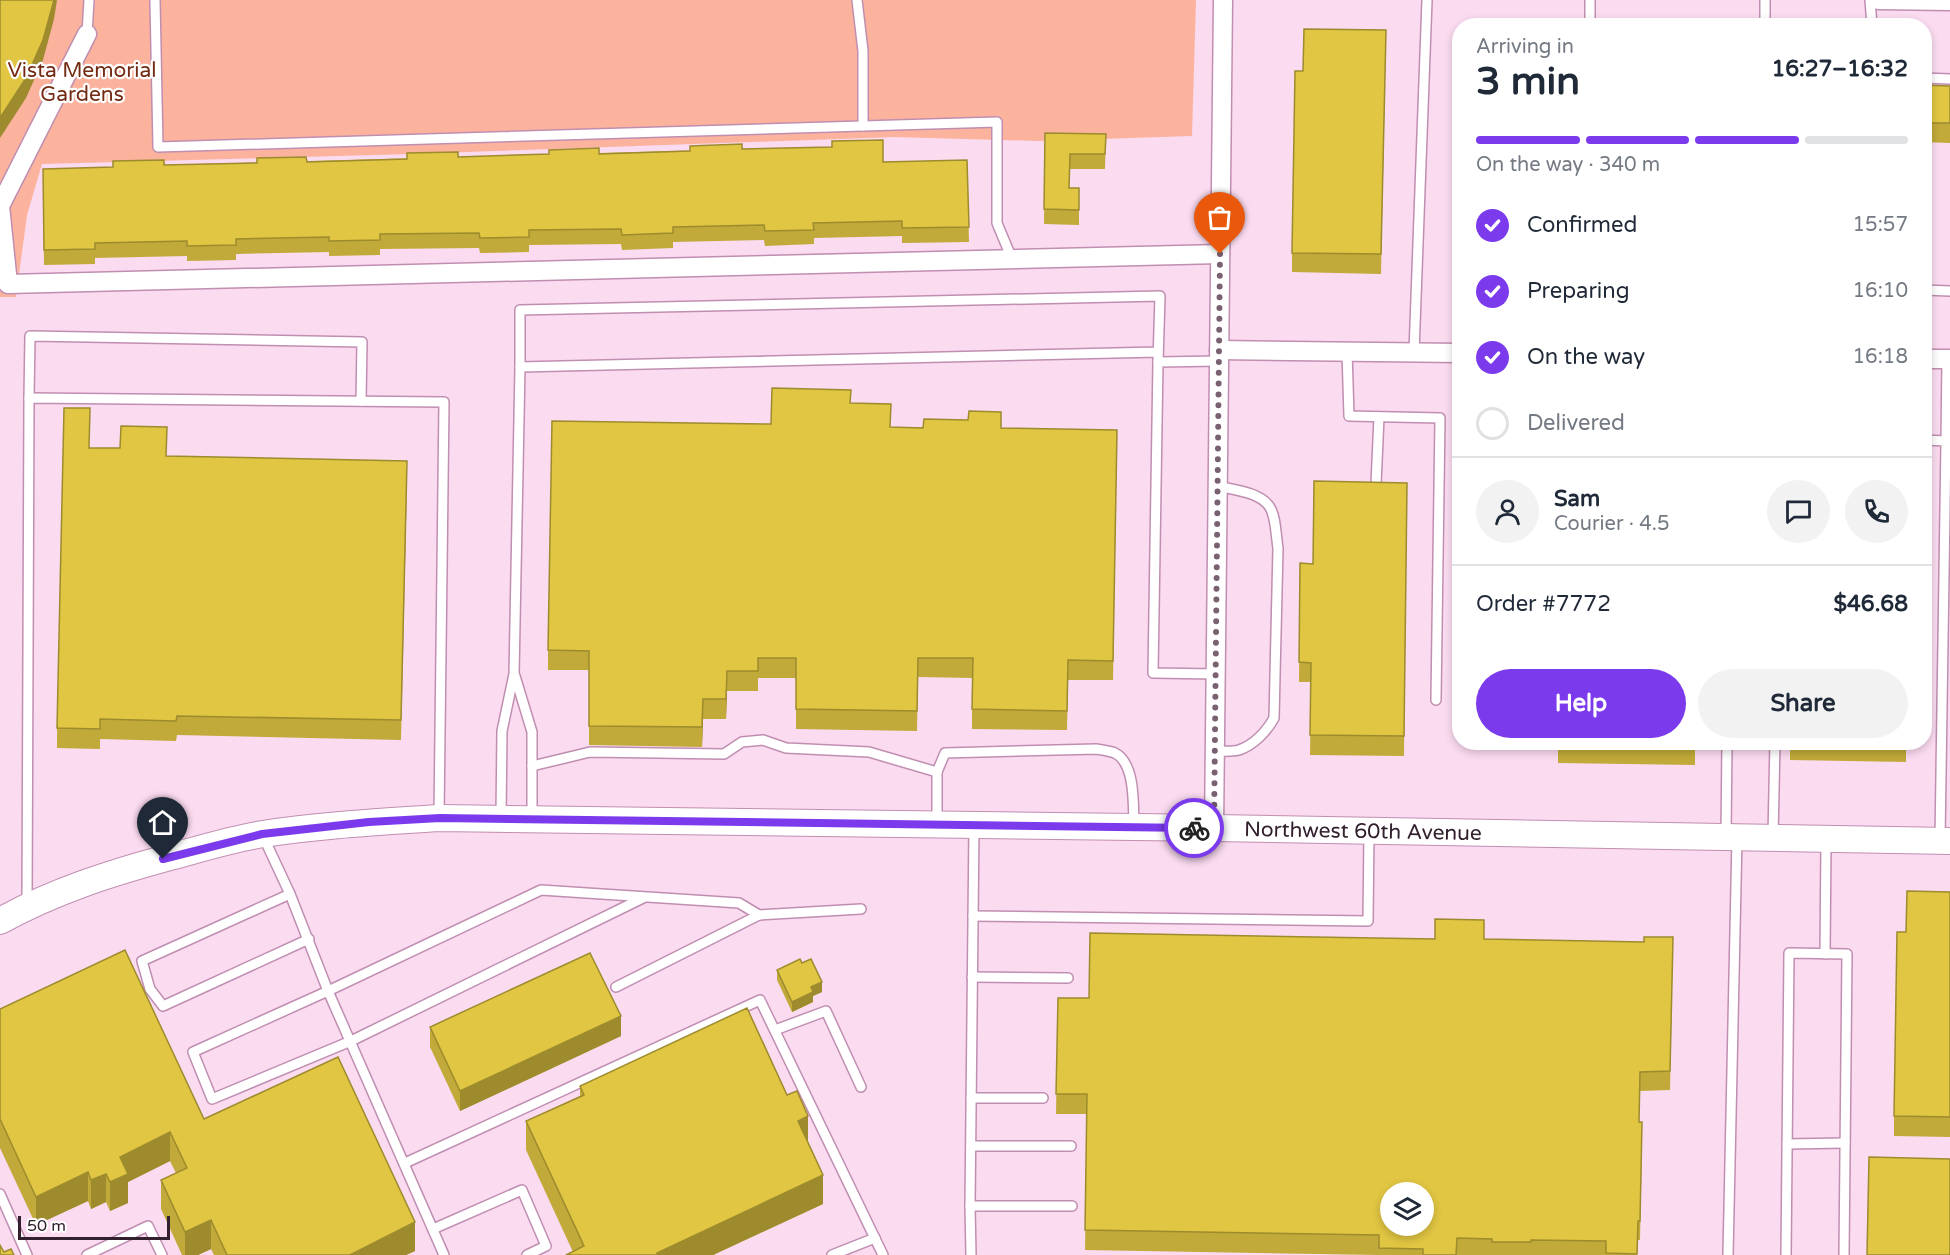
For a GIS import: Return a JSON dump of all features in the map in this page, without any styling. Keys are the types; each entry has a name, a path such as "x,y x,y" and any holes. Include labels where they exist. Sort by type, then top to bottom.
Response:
{"street":[{"path":"1214,828 1223,0"},
{"path":"1878,0 1950,2"},
{"path":"87,34 0,206 8,284 1220,254"},
{"path":"1219,356 1347,352 1452,353"},
{"path":"1932,359 1948,359"},
{"name":"Northwest 60th Avenue","path":"0,921 27,906 101,876 262,834 369,822 440,818 1214,828 1945,841"}],"lane":[{"path":"87,34 89,0"},
{"path":"155,0 158,147 997,122 998,222 1012,259"},
{"path":"857,0 863,51 863,126"},
{"path":"1414,352 1427,0"},
{"path":"1590,0 1590,18"},
{"path":"1765,18 1766,0"},
{"path":"1870,0 1871,18"},
{"path":"1932,78 1950,79"},
{"path":"1932,290 1950,291"},
{"path":"501,819 502,731 514,674 520,310 1160,296 1153,674 1216,674"},
{"path":"27,906 30,336 362,342 361,401"},
{"path":"1347,352 1349,416 1440,418 1436,700"},
{"path":"520,367 1219,356"},
{"path":"1945,841 1948,359"},
{"path":"29,398 444,402 440,818"},
{"path":"1376,484 1379,417"},
{"path":"1932,440 1946,441"},
{"path":"1215,751 1238,750 1250,744 1268,729 1274,718 1278,548 1269,507 1252,494 1218,486"},
{"path":"514,674 532,732 532,819"},
{"path":"532,766 574,754 590,752 724,754 742,742 763,740 786,747 869,752 937,772"},
{"path":"937,826 937,772 945,753 1096,749 1116,753 1126,764 1132,784 1134,828"},
{"path":"1727,750 1731,838 1728,1255"},
{"path":"1773,838 1774,750"},
{"path":"971,1255 974,826"},
{"path":"973,916 1368,921 1369,831"},
{"path":"262,834 290,894 328,991 444,1255"},
{"path":"1825,954 1826,839"},
{"path":"645,897 351,1041 212,1099 194,1052 541,890 739,903 759,915"},
{"path":"290,894 142,961 150,989 163,1006 309,939"},
{"path":"616,987 759,915 861,909"},
{"path":"1786,1255 1789,953 1847,954 1844,1255"},
{"path":"972,976 1068,978"},
{"path":"405,1163 760,1000 883,1255"},
{"path":"775,1030 826,1011 861,1087"},
{"path":"971,1098 1043,1098"},
{"path":"1787,1144 1845,1143"},
{"path":"971,1146 1071,1146"},
{"path":"433,1229 522,1190 546,1246 526,1255"},
{"path":"0,1194 27,1255"},
{"path":"970,1206 1072,1206"},
{"path":"87,1255 148,1226 162,1255"},
{"path":"832,1255 875,1238"}],"green space":[{"name":"Vista Memorial Gardens","path":"0,0 1196,0 1192,136 1039,141 894,137 42,164 27,215 16,297 0,297"}],"building":[{"path":"0,0 54,0 43,40 26,78 0,118"},
{"path":"1304,29 1386,30 1381,254 1292,253 1295,71 1303,71"},
{"path":"1932,85 1950,86 1950,123 1932,123"},
{"path":"1045,133 1106,134 1105,154 1070,154 1069,188 1079,188 1079,210 1044,209"},
{"path":"883,140 883,162 967,160 969,227 902,228 902,221 813,223 814,230 765,231 764,225 673,227 673,233 622,235 621,229 529,230 529,237 480,238 479,233 380,234 380,240 329,241 329,237 236,239 236,245 187,246 187,241 95,243 95,249 44,250 43,169 113,167 113,161 164,160 164,165 257,163 257,158 306,157 307,162 407,159 407,153 458,152 458,157 549,154 549,150 599,148 599,154 690,151 690,146 742,144 742,149 832,147 832,141"},
{"path":"772,388 851,390 850,403 891,404 890,427 923,428 924,419 968,420 969,411 1001,412 1001,428 1117,430 1113,661 1068,660 1067,711 972,709 973,658 918,658 917,711 796,709 796,658 758,658 758,671 727,671 726,699 703,699 702,727 589,726 589,651 548,650 552,421 771,424"},
{"path":"64,408 90,408 89,448 120,448 121,426 167,427 166,456 407,461 401,720 177,716 176,721 100,719 100,729 57,728"},
{"path":"1314,481 1407,483 1404,736 1310,735 1311,663 1299,662 1300,563 1313,564"},
{"path":"1907,891 1950,892 1950,1117 1894,1116 1897,932 1906,932"},
{"path":"1435,919 1484,920 1484,939 1644,942 1644,937 1673,937 1670,1071 1640,1072 1639,1122 1642,1122 1637,1254 1606,1253 1606,1241 1492,1242 1492,1239 1457,1238 1456,1255 1423,1255 1423,1249 1379,1248 1379,1235 1085,1230 1087,1094 1056,1094 1058,998 1089,998 1090,933 1435,939"},
{"path":"125,950 204,1119 338,1057 415,1222 350,1255 227,1255 211,1220 185,1232 161,1180 187,1168 170,1132 120,1157 128,1174 110,1182 106,1174 91,1180 88,1172 36,1197 0,1119 0,1009"},
{"path":"590,953 621,1016 460,1091 430,1027"},
{"path":"800,959 802,963 811,959 822,982 811,987 813,992 792,1002 777,970"},
{"path":"747,1008 787,1095 797,1091 808,1116 798,1121 823,1175 657,1253 657,1255 566,1255 584,1246 526,1121 584,1095 580,1086"},
{"path":"1869,1157 1950,1159 1950,1255 1867,1255"},
{"path":"0,1245 4,1252 11,1249 14,1255 0,1255"}],"way so far":[{"path":"1194,828 1214,828 1220,254"}],"route":[{"path":"163,859 262,834 369,822 440,818 1194,828"}]}
